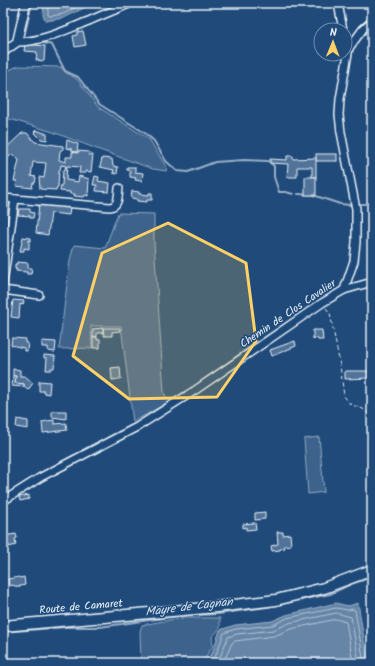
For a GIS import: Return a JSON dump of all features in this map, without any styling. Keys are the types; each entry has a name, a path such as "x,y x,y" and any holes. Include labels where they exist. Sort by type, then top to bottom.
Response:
{"main road":[{"name":"Route de Camaret","path":"3,626 217,607 276,600 324,588 372,570"}],"street":[{"path":"18,40 26,3"},
{"path":"3,52 18,40 34,40 76,26 131,3"},
{"path":"338,3 342,22"},
{"name":"Chemin de Clos Cavalier","path":"353,43 363,29 372,21"},
{"name":"Chemin de Clos Cavalier","path":"3,500 41,477 144,423 194,391 322,303 344,290 354,261 356,242 356,209 344,154 339,115 346,62"},
{"path":"3,198 110,207 117,204 119,188"},
{"path":"3,283 15,199"},
{"path":"344,290 372,282"},
{"path":"3,290 39,295"}],"path":[{"path":"322,303 330,313 340,365 344,396 350,404 363,409 372,416"}],"highlighted area":[{"path":"168,223 246,263 256,341 217,397 129,399 73,356 102,253"}],"shaded area":[{"path":"18,66 61,67 65,72 77,79 98,107 149,139 167,168 166,171 153,169 53,132 3,117 3,73"},
{"path":"118,213 154,214 154,242 164,392 168,402 133,422 121,326 91,326 92,348 59,349 70,260 74,245 105,248"},
{"path":"319,437 324,492 308,494 304,439"},
{"path":"181,618 220,618 220,628 212,637 213,646 202,662 141,663 140,631 142,625"}],"water":[{"path":"44,3 94,3 64,18 46,21 43,16"},
{"path":"336,603 348,606 358,603 368,663 202,663 212,653 220,630 235,625 272,621 286,615"}],"building":[{"path":"83,31 86,45 75,47 73,36 77,35 77,32"},
{"path":"25,44 45,46 44,61 36,60 37,52 24,51"},
{"path":"36,130 47,134 47,140 41,139 34,132"},
{"path":"22,133 27,133 35,142 63,146 63,149 60,151 59,160 66,162 66,157 72,157 72,152 78,153 78,151 89,152 89,155 93,155 91,172 86,171 86,173 79,173 80,167 67,166 66,180 78,182 79,176 89,179 88,196 74,196 75,194 70,194 70,192 60,191 63,170 64,171 66,166 61,165 59,170 58,187 56,190 40,189 39,177 44,178 46,163 33,162 31,176 36,177 32,188 16,186 17,181 14,181 19,160 12,154 8,158 5,156 5,149"},
{"path":"67,140 78,144 77,152 66,148"},
{"path":"316,154 337,154 337,161 316,161"},
{"path":"287,156 293,156 293,159 316,158 316,177 312,177 312,167 297,167 297,177 287,177 288,164 270,163 270,159 287,160"},
{"path":"102,158 112,159 113,166 118,167 117,174 113,173 114,170 100,167"},
{"path":"127,167 135,167 135,172 143,173 142,181 135,180 136,178 130,177 130,171 127,170"},
{"path":"95,176 99,177 98,181 110,183 109,192 96,191 97,185 93,185"},
{"path":"305,177 316,177 316,195 305,195"},
{"path":"132,191 139,192 139,194 149,195 149,193 152,193 152,200 147,200 147,202 137,201 137,199 131,198"},
{"path":"39,204 70,207 69,215 51,213 48,235 36,233"},
{"path":"19,209 30,209 30,212 34,213 33,218 30,218 30,216 18,215"},
{"path":"23,237 31,238 31,241 29,240 29,249 24,248 24,251 20,251"},
{"path":"17,262 28,263 28,268 32,268 31,274 16,271 17,269 15,269 15,264 17,264"},
{"path":"13,300 24,301 23,305 20,304 19,318 11,317"},
{"path":"103,328 103,333 97,333 97,337 93,337 93,329"},
{"path":"103,328 120,328 120,331 112,332 112,336 104,336"},
{"path":"313,330 322,330 323,340 318,340 317,338 313,339"},
{"path":"93,337 97,337 97,340 100,339 100,348 93,348"},
{"path":"12,338 26,339 25,343 28,343 27,351 24,351 24,348 11,345"},
{"path":"42,341 56,342 55,352 48,351 48,347 42,347"},
{"path":"295,341 296,346 272,356 270,350"},
{"path":"44,355 55,356 54,368 51,368 51,370 46,370 47,358 44,358"},
{"path":"120,367 121,379 112,380 111,368"},
{"path":"13,369 20,370 20,376 25,376 33,383 28,390 24,387 24,384 15,383 16,376 13,376"},
{"path":"345,371 372,371 372,375 369,375 370,378 345,379"},
{"path":"13,376 16,376 15,383 24,384 24,387 12,386"},
{"path":"39,381 50,382 49,394 44,393 44,391 39,391"},
{"path":"52,411 66,411 66,419 52,417"},
{"path":"17,419 28,421 28,429 16,427"},
{"path":"54,420 54,424 66,423 67,430 43,433 42,422"},
{"path":"29,495 29,499 20,501 19,497"},
{"path":"265,512 265,519 255,520 255,513"},
{"path":"255,523 256,529 246,530 246,527 243,528 243,524"},
{"path":"277,532 283,532 283,535 290,534 291,545 284,546 285,548 280,550 272,551 271,546 278,544"},
{"path":"16,534 16,545 9,547 9,545 3,546 3,536"},
{"path":"24,577 25,585 17,587 13,585 9,586 8,579"}],"waterway":[{"path":"24,37 32,3"},
{"path":"3,46 13,41"},
{"path":"40,42 52,45 65,71 78,77 99,104 145,133 154,141 166,161 177,171 188,172 215,162 244,160 268,161 274,166 274,177 279,192 293,194"},
{"path":"298,194 313,195 340,204 351,205"},
{"path":"357,204 372,204"},
{"path":"107,438 139,422"},
{"path":"83,450 98,442"},
{"path":"46,471 74,455"},
{"path":"3,497 34,477"},
{"name":"Mayre de Cagnan","path":"3,632 66,627 100,627 178,616 218,614 267,607 330,594 351,584 372,577"},
{"path":"89,613 187,605"}]}
